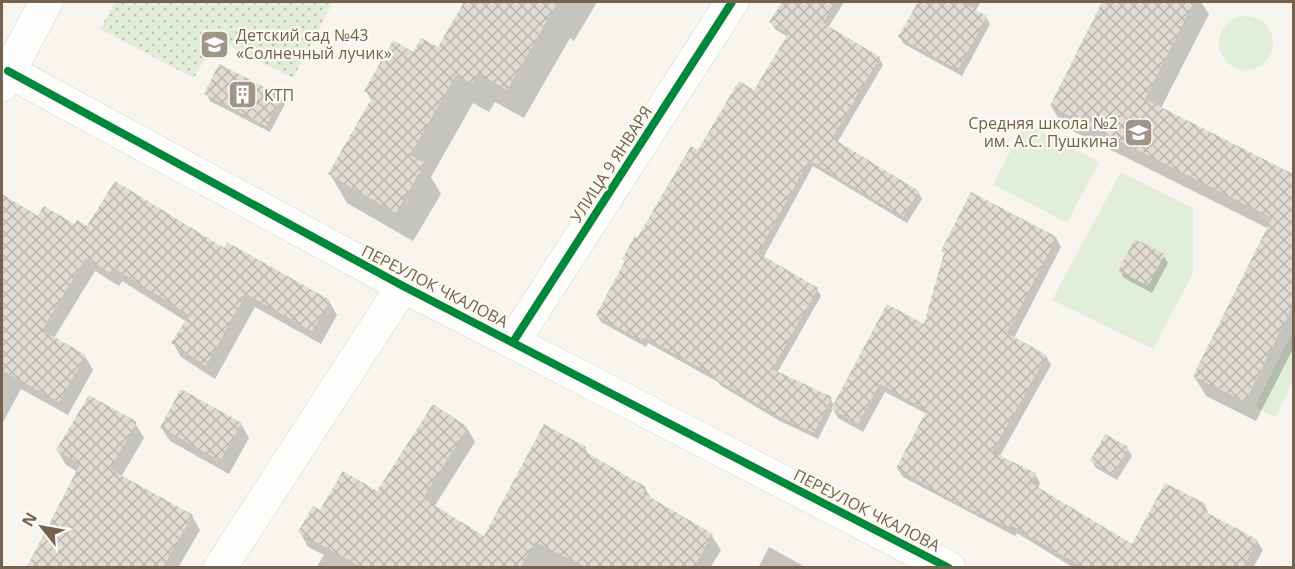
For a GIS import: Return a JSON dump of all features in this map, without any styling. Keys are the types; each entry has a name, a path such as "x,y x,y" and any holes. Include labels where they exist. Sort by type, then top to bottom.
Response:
{"street":[{"path":"5,78 46,2"},
{"name":"УЛИЦА 9 ЯНВАРЯ","path":"513,342 732,2"},
{"name":"ПЕРЕУЛОК ЧКАЛОВА","path":"5,78 949,567"},
{"path":"220,567 403,286"}],"green space":[{"name":"Детский сад №43 «Солнечный лучик»","path":"115,2 333,2 293,78 216,39 194,78 100,29"},
{"path":"1246,16 1256,18 1265,24 1271,33 1273,43 1271,53 1265,62 1256,68 1246,70 1236,68 1227,62 1221,53 1219,43 1221,33 1227,24 1236,18"},
{"path":"1025,123 1099,162 1067,223 993,184"},
{"path":"1121,172 1193,208 1193,273 1153,349 1052,300"},
{"path":"1293,331 1293,381 1275,417 1255,407"}],"building":[{"path":"464,2 558,2 507,90 478,73 472,84 456,75 410,155 425,163 396,213 328,174 373,96 364,91 393,40 413,52 421,38 438,47"},
{"path":"782,2 836,2 823,23 880,57 832,138 919,191 903,217 809,160 758,253 818,288 772,369 832,397 814,433 774,414 714,378 715,376 644,337 642,341 596,315 625,261 622,259 635,236 637,238 691,146 698,150 739,81 754,90 788,34 769,22"},
{"path":"918,2 961,2 987,16 958,70 898,37"},
{"path":"1102,2 1194,2 1145,99 1293,174 1293,305 1245,402 1193,376 1272,218 1050,106"},
{"name":"КТП","path":"219,64 282,96 266,126 204,94"},
{"path":"115,181 224,248 227,242 330,300 312,331 246,294 206,366 171,343 189,315 114,268 110,273 86,258 42,330 86,355 59,402 2,370 2,194 38,216 44,206 74,224 77,220 87,226"},
{"path":"971,192 1057,237 1007,333 1047,355 992,452 1036,473 1031,483 1132,544 1165,483 1206,504 1202,510 1258,540 1243,567 1082,567 1011,525 1010,528 961,505 896,468 927,410 880,384 858,424 831,409 887,304 924,324 944,253 941,251"},
{"path":"1135,239 1165,254 1148,286 1118,271"},
{"path":"181,389 242,423 220,461 160,427"},
{"path":"89,395 137,422 110,469 193,515 163,567 27,567 80,464 56,450"},
{"path":"433,404 468,427 423,498 484,536 544,424 586,447 584,451 646,487 643,493 713,534 694,567 586,567 535,542 521,567 361,567 298,532 313,506 320,510 343,471 377,491"},
{"path":"1105,434 1129,447 1113,474 1090,461"}],"cycle path":[{"path":"513,342 732,2"},
{"path":"8,71 403,286 949,568"}],"place":[{"name":"Детский сад №43 «Солнечный лучик»","path":"215,44"},
{"name":"КТП","path":"243,95"},
{"name":"Средняя школа №2 им. А.С. Пушкина","path":"1139,132"}]}
